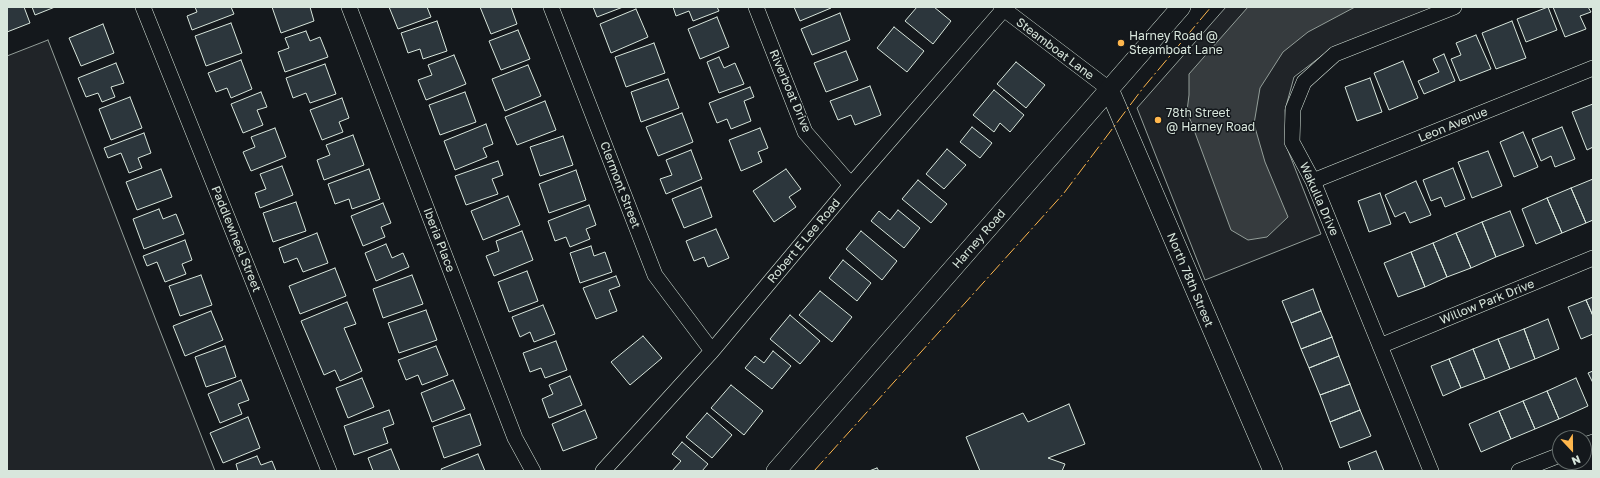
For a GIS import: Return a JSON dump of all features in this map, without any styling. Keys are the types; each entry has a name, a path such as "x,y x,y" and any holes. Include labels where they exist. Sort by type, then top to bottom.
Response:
{"street":[{"name":"Paddlewheel Street","path":"143,7 329,471"},
{"name":"Iberia Place","path":"349,7 515,438 533,471"},
{"name":"Clermont Street","path":"551,7 655,275 712,351"},
{"name":"Riverboat Drive","path":"756,7 805,132 851,185"},
{"name":"Harney Road","path":"776,471 1181,7"},
{"name":"Wakulla Drive","path":"1431,471 1313,181 1292,142 1293,109 1304,82 1335,54 1454,7"},
{"name":"Robert E Lee Road","path":"602,471 712,351 1002,8"},
{"name":"Steamboat Lane","path":"1002,8 1109,89"},
{"name":"Leon Avenue","path":"1313,181 1593,68"},
{"name":"North 78th Street","path":"1109,89 1272,471"},
{"name":"Willow Park Drive","path":"1380,346 1593,258"},
{"path":"1520,471 1552,458"}],"shaded area":[{"path":"1226,7 1436,7 1332,48 1294,77 1285,110 1287,148 1321,234 1205,280 1137,108"},
{"path":"1248,7 1355,7 1308,32 1283,52 1260,88 1254,124 1265,162 1288,217 1267,237 1248,240 1231,230 1187,111 1189,74"},
{"path":"48,40 215,471 7,471 7,56"}],"building":[{"path":"7,7 24,7 30,23 7,32"},
{"path":"32,7 55,7 35,15"},
{"path":"195,7 231,7 234,14 192,30 187,16 197,12"},
{"path":"272,7 310,7 314,21 281,33"},
{"path":"389,7 427,7 431,17 398,29"},
{"path":"480,7 511,7 517,24 491,34"},
{"path":"593,7 623,7 597,17"},
{"path":"673,7 717,7 719,11 693,21 689,11 676,16"},
{"path":"794,7 830,7 831,8 800,21"},
{"path":"917,7 934,7 951,21 933,44 905,21"},
{"path":"1548,7 1557,30 1526,42 1517,19"},
{"path":"1553,7 1588,7 1591,12 1580,16 1586,29 1565,37"},
{"path":"636,9 648,37 611,53 600,24"},
{"path":"840,13 850,40 812,55 801,29"},
{"path":"717,17 729,47 700,59 688,29"},
{"path":"437,21 447,51 423,59 420,49 408,53 401,33"},
{"path":"1512,21 1526,58 1496,69 1482,33"},
{"path":"231,23 242,53 206,66 195,36"},
{"path":"103,24 114,53 81,66 69,38"},
{"path":"894,27 924,51 907,72 877,48"},
{"path":"518,30 530,59 501,70 489,41"},
{"path":"306,31 310,41 320,37 328,57 285,72 278,52 289,48 285,38"},
{"path":"1476,35 1491,69 1460,81 1451,59 1461,55 1456,43"},
{"path":"654,43 665,73 626,87 615,57"},
{"path":"846,51 858,80 826,92 814,63"},
{"path":"1444,54 1455,81 1424,94 1418,81 1439,72 1433,59"},
{"path":"454,55 466,84 426,100 418,80 432,75 428,65"},
{"path":"719,57 724,68 735,63 744,84 719,93 707,62"},
{"path":"241,60 252,89 231,98 227,88 216,92 208,73"},
{"path":"1403,61 1418,98 1389,110 1374,73"},
{"path":"1016,62 1045,85 1026,108 997,84"},
{"path":"116,63 124,83 111,87 115,97 102,102 98,93 86,97 78,78"},
{"path":"325,64 336,94 310,103 306,93 293,98 286,78"},
{"path":"528,65 541,96 505,111 492,79"},
{"path":"1370,78 1382,112 1357,121 1345,87"},
{"path":"668,79 679,108 641,122 631,92"},
{"path":"870,86 881,115 855,125 851,115 838,120 830,101"},
{"path":"750,87 754,97 744,101 751,121 731,129 727,119 717,123 709,103"},
{"path":"994,90 1024,115 1010,132 1000,123 994,132 973,115"},
{"path":"261,92 267,107 257,110 263,125 243,133 231,104"},
{"path":"465,92 476,122 440,135 429,105"},
{"path":"130,97 142,128 111,140 99,109"},
{"path":"342,98 349,118 339,122 343,132 322,140 310,110"},
{"path":"545,101 556,130 517,145 505,117"},
{"path":"1593,104 1593,147 1587,150 1572,112"},
{"path":"682,113 693,142 658,156 646,127"},
{"path":"486,124 493,144 483,148 487,157 455,170 444,141"},
{"path":"972,127 992,143 980,158 960,142"},
{"path":"1562,127 1575,159 1555,167 1551,156 1541,161 1532,139"},
{"path":"275,128 286,157 251,171 243,152 255,147 251,137"},
{"path":"760,128 768,148 758,152 762,162 741,171 729,140"},
{"path":"1523,132 1538,167 1514,177 1500,142"},
{"path":"144,133 151,153 138,158 142,168 129,173 121,153 108,158 104,148"},
{"path":"353,135 364,165 324,180 317,160 330,155 326,145"},
{"path":"563,136 573,165 540,176 530,147"},
{"path":"947,149 966,165 944,189 926,174"},
{"path":"691,150 702,179 666,194 660,179 672,175 666,160"},
{"path":"1488,151 1502,186 1472,198 1458,162"},
{"path":"498,161 503,175 492,179 498,194 466,205 455,176"},
{"path":"282,166 293,195 260,208 255,193 266,189 260,174"},
{"path":"1453,168 1465,199 1445,207 1441,197 1431,201 1423,180"},
{"path":"161,169 172,197 137,210 126,182"},
{"path":"369,169 380,199 352,209 349,199 335,204 328,184"},
{"path":"786,169 801,189 789,197 796,207 774,222 753,191"},
{"path":"576,170 586,200 549,213 539,184"},
{"path":"1593,179 1593,220 1586,223 1571,188"},
{"path":"918,180 947,204 931,223 902,199"},
{"path":"1416,181 1431,215 1410,223 1405,212 1395,217 1385,195"},
{"path":"701,187 712,217 684,228 672,199"},
{"path":"1571,188 1586,223 1562,233 1547,198"},
{"path":"1380,193 1391,224 1369,232 1358,201"},
{"path":"508,196 520,225 483,240 471,211"},
{"path":"1547,198 1562,233 1536,244 1522,209"},
{"path":"296,202 306,231 273,242 263,213"},
{"path":"383,203 391,223 381,227 385,237 363,246 351,216"},
{"path":"589,205 596,225 586,229 590,239 570,247 566,237 555,241 548,221"},
{"path":"159,209 163,219 176,214 184,234 144,249 133,219"},
{"path":"898,210 920,228 904,248 871,221 879,211 890,220"},
{"path":"1510,211 1524,246 1496,257 1482,222"},
{"path":"1482,222 1496,257 1471,268 1456,233"},
{"path":"716,229 729,258 708,267 704,257 694,261 686,241"},
{"path":"522,231 533,260 494,276 486,256 499,251 496,241"},
{"path":"861,231 897,261 882,280 846,249"},
{"path":"317,233 328,263 303,272 297,258 284,263 279,248"},
{"path":"1456,233 1471,268 1447,277 1433,243"},
{"path":"185,240 192,260 182,264 186,274 165,282 157,262 147,266 143,256"},
{"path":"1433,243 1447,277 1425,287 1411,252"},
{"path":"386,244 392,258 403,253 409,267 376,281 365,253"},
{"path":"591,246 594,256 605,252 612,272 580,283 570,253"},
{"path":"1411,252 1425,287 1398,297 1384,263"},
{"path":"843,260 871,283 857,301 829,278"},
{"path":"335,268 346,296 300,314 289,286"},
{"path":"527,271 538,301 509,312 498,282"},
{"path":"201,275 212,305 180,316 169,286"},
{"path":"412,275 423,304 383,318 373,289"},
{"path":"616,276 620,286 609,290 617,311 596,319 583,288"},
{"path":"1313,289 1321,311 1291,323 1282,301"},
{"path":"820,291 852,317 832,342 799,315"},
{"path":"1593,297 1593,316 1586,300"},
{"path":"1586,300 1593,316 1593,334 1581,339 1568,307"},
{"path":"347,302 356,324 344,328 362,371 340,381 335,370 324,375 301,321"},
{"path":"543,305 555,334 534,342 530,332 520,337 512,317"},
{"path":"426,310 437,340 399,353 388,323"},
{"path":"211,311 223,340 185,356 173,326"},
{"path":"1321,311 1332,337 1301,349 1291,323"},
{"path":"790,315 820,341 800,364 770,339"},
{"path":"1548,319 1559,349 1535,359 1524,329"},
{"path":"1524,329 1535,359 1510,369 1498,339"},
{"path":"643,336 662,358 630,385 611,362"},
{"path":"1332,337 1339,356 1309,368 1301,349"},
{"path":"1498,339 1510,369 1485,379 1473,349"},
{"path":"556,341 567,370 545,378 541,368 530,372 523,353"},
{"path":"225,346 236,377 206,387 195,357"},
{"path":"436,346 448,375 422,385 418,375 406,380 398,360"},
{"path":"1473,349 1485,379 1461,388 1449,359"},
{"path":"773,351 791,366 772,389 745,368 755,356 764,363"},
{"path":"1339,356 1350,384 1320,395 1309,368"},
{"path":"1449,359 1461,388 1443,396 1431,366"},
{"path":"1593,371 1593,383 1588,373"},
{"path":"570,376 582,405 549,418 542,399 553,394 549,385"},
{"path":"362,378 374,407 348,418 336,388"},
{"path":"1576,378 1588,406 1559,419 1547,391"},
{"path":"241,380 249,400 238,404 242,414 220,423 208,394"},
{"path":"453,380 465,409 432,422 421,393"},
{"path":"1350,384 1360,410 1330,422 1320,395"},
{"path":"731,385 763,411 744,435 711,408"},
{"path":"1547,391 1559,419 1535,429 1523,401"},
{"path":"1523,401 1535,429 1511,439 1499,411"},
{"path":"1069,404 1085,444 1048,458 1065,464 1062,471 980,471 966,437 1023,413 1028,422"},
{"path":"389,410 394,424 383,428 388,443 354,455 344,426"},
{"path":"585,410 597,438 563,451 552,424"},
{"path":"1360,410 1371,436 1340,448 1330,422"},
{"path":"1499,411 1511,439 1481,452 1469,424"},
{"path":"707,413 732,435 712,458 686,437"},
{"path":"470,414 481,445 444,458 433,427"},
{"path":"248,417 260,448 223,463 210,433"},
{"path":"682,442 708,464 702,471 672,471 681,461 672,454"},
{"path":"391,449 400,471 373,471 368,458"},
{"path":"1376,451 1384,471 1351,471 1348,462"},
{"path":"478,454 485,471 442,471 441,469"},
{"path":"257,456 261,465 272,461 276,471 238,471 236,464"},
{"path":"877,468 879,471 869,471"}],"power":[{"path":"814,471 1064,193 1143,88 1211,7"}],"place":[{"name":"Harney Road @ Steamboat Lane","path":"1121,43"},
{"name":"78th Street @ Harney Road","path":"1158,120"}]}
